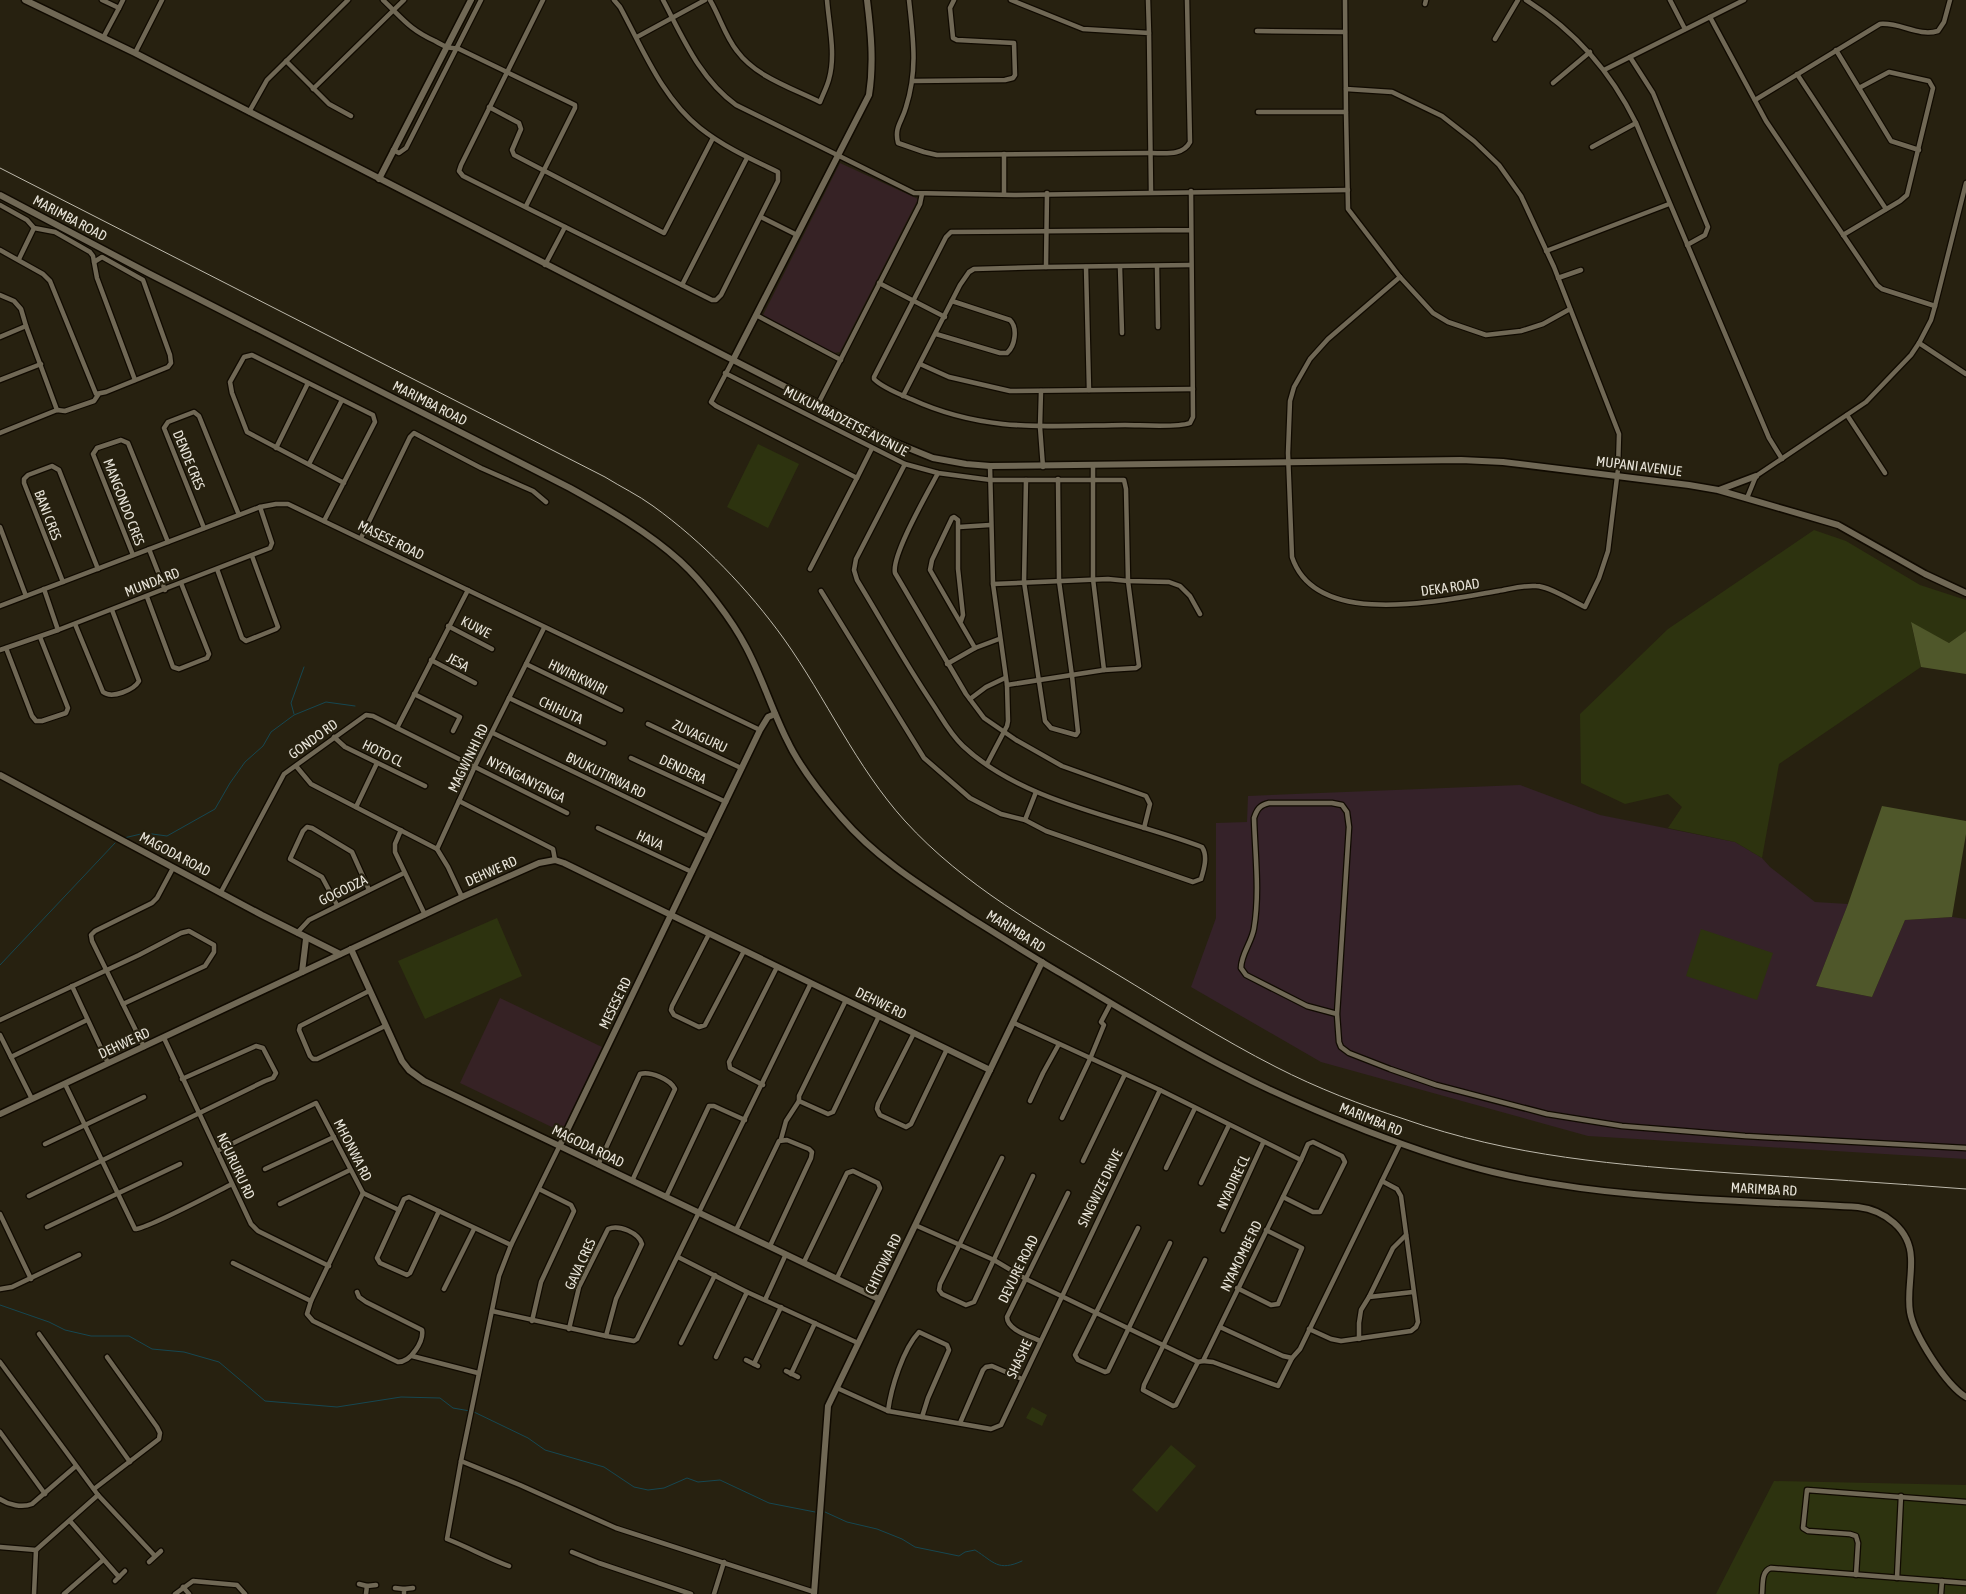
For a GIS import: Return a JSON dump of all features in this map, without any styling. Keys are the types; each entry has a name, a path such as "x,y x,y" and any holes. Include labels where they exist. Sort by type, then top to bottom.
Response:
{"street":[{"name":"MUPANI AVENUE","path":"25,0 134,53 891,441 923,454 966,464 990,466 1461,460 1503,462 1689,485 1718,490 1838,525 1925,574 1966,593"},
{"path":"102,0 119,8"},
{"path":"103,38 123,0"},
{"path":"134,53 162,0"},
{"path":"249,113 264,84 348,0"},
{"path":"383,0 414,30 447,47 457,48 576,107 526,206"},
{"path":"313,89 404,0"},
{"path":"379,179 392,149 471,0"},
{"path":"392,149 399,153 406,148 481,0"},
{"path":"543,0 506,72 461,165 460,171 463,176 712,300 718,298 762,217 778,181 778,172 747,158 699,128 670,97 620,7 614,0"},
{"path":"663,0 702,71 725,97 736,105 904,189 922,194 1348,190"},
{"path":"637,37 705,0"},
{"path":"710,0 728,38 743,59 764,74 820,102 832,65 826,0"},
{"path":"857,478 711,402 870,95 872,43 867,0"},
{"path":"909,0 915,49 913,81 906,109 896,133 898,143 937,155 1151,153 1181,152 1186,149 1190,142 1186,0"},
{"path":"913,81 1005,80 1013,78 1014,43 955,40 948,0"},
{"path":"950,8 954,0"},
{"path":"1011,0 1083,29 1149,34"},
{"path":"1148,0 1151,192"},
{"path":"1345,0 1347,204 1351,214 1400,277 1433,313 1448,322 1486,334 1520,331 1543,324 1570,309"},
{"path":"1495,39 1518,0"},
{"path":"1526,0 1547,13 1590,52 1624,99 1636,123 1770,438 1782,459"},
{"path":"1670,0 1685,29"},
{"path":"1604,70 1744,0"},
{"path":"1755,100 1880,24 1887,23 1928,34 1938,31 1944,22 1950,0"},
{"path":"1710,17 1766,121 1880,287 1935,306"},
{"path":"1257,31 1345,32"},
{"path":"1836,50 1891,141 1919,150"},
{"path":"1553,83 1590,52"},
{"path":"1630,57 1653,93 1708,227 1705,236 1687,245"},
{"path":"286,61 329,104 351,116"},
{"path":"1843,235 1908,195 1933,91 1932,83 1929,81 1889,72 1859,88"},
{"path":"1797,74 1886,210"},
{"path":"1346,89 1392,92 1435,112 1452,123 1499,165 1521,196 1558,278 1618,434 1617,476"},
{"path":"490,107 519,123 521,129 512,150 514,156 664,232 713,138"},
{"path":"1258,112 1346,112"},
{"path":"1592,147 1636,123"},
{"path":"1004,154 1004,194"},
{"path":"682,285 747,158"},
{"path":"1718,490 1756,476 1866,402 1911,355 1931,320 1966,183"},
{"path":"1190,230 952,232 946,237 874,377 878,383 903,396 930,408 969,420 1003,425 1040,427 1188,424 1193,417 1191,191"},
{"path":"1046,267 1048,193"},
{"path":"818,404 920,204 922,194"},
{"name":"MARIMBA ROAD","path":"0,195 156,277 570,488 634,527 682,563 724,613 748,650 775,714"},
{"path":"1546,251 1669,204"},
{"path":"0,205 27,220 34,228 55,232 90,252 93,256 97,278 136,380"},
{"path":"762,217 797,236"},
{"path":"545,264 565,227"},
{"path":"19,259 34,228"},
{"path":"0,250 19,259 43,274 50,281 94,392 98,394"},
{"path":"0,433 58,410 65,412 94,401 98,394 170,365 172,360 143,280 102,257 94,262"},
{"path":"1120,266 1122,333"},
{"path":"1158,266 1158,326"},
{"path":"903,396 966,275 974,269 1191,266"},
{"path":"1086,267 1089,390"},
{"path":"1558,278 1581,270"},
{"path":"1288,462 1290,401 1294,387 1310,359 1328,339 1400,277"},
{"path":"879,283 945,317"},
{"path":"0,294 18,305 58,410"},
{"path":"936,334 1000,353 1007,353 1013,346 1014,324 1010,320 952,301"},
{"path":"756,315 841,360"},
{"path":"0,337 26,326"},
{"path":"1919,343 1966,374"},
{"path":"324,521 344,483 375,420 373,415 249,355 242,359 231,380 232,393 246,432 344,483"},
{"path":"0,380 41,364"},
{"path":"920,364 949,376 1010,391 1193,389"},
{"name":"MUKUMBADZETSE AVENUE","path":"726,373 904,464 938,473 991,480 1122,479 1125,483 1128,581"},
{"path":"276,448 308,383"},
{"path":"1041,391 1040,427 1043,466"},
{"path":"310,464 342,400"},
{"name":"DENDE CRES","path":"204,528 164,428 168,422 194,412 199,416 239,515"},
{"path":"1846,415 1885,473"},
{"path":"361,538 410,437 414,433 481,468 533,491 546,502"},
{"name":"MANGONDO CRES","path":"133,555 93,454 97,448 121,440 128,443 168,542"},
{"path":"810,569 872,448"},
{"name":"DEKA ROAD","path":"1288,462 1292,556 1297,569 1310,585 1334,597 1353,602 1399,605 1537,586 1585,606 1599,578 1608,551 1617,476"},
{"path":"821,591 924,758 970,798 1000,814 1025,820 1056,835 1193,882 1200,881 1205,864 1203,848 1036,792 986,764 963,745 950,730 903,658 855,574 856,559 904,464"},
{"path":"1093,465 1093,579 1104,670"},
{"name":"BANI CRES","path":"63,582 24,482 28,475 52,466 59,470 98,568"},
{"path":"986,764 1008,724 1007,685 993,584 990,466"},
{"path":"938,473 902,546 894,569 947,664 981,715 1004,733 1062,766 1146,796 1150,804 1144,828"},
{"path":"1747,498 1756,476"},
{"path":"1026,480 1024,582 1038,680 1047,723 1051,728 1076,735 1078,732 1072,676 1059,581 1058,479"},
{"name":"MASESE ROAD","path":"0,606 260,507 288,504 760,730"},
{"name":"MUNDA RD","path":"0,650 165,590 252,556 272,546 260,507"},
{"path":"961,621 963,615 958,568 959,527 956,517 952,518 932,560 930,570 975,648"},
{"path":"959,527 990,525"},
{"path":"0,527 26,596"},
{"path":"148,549 165,590"},
{"path":"217,569 242,638 246,641 276,630 278,627 252,556"},
{"path":"993,584 1093,579 1169,582 1180,586 1190,596 1200,614"},
{"path":"1007,685 1104,670 1136,668 1139,665 1128,581"},
{"path":"146,597 174,667 178,669 207,658 209,654 181,583"},
{"path":"44,589 58,630"},
{"path":"398,728 448,626 468,590"},
{"path":"74,624 103,692 109,695 120,693 137,685 139,681 112,610"},
{"name":"KUWE","path":"448,626 492,649"},
{"name":"MAGWINHI RD","path":"437,849 475,766 493,734 544,628"},
{"path":"6,648 32,716 36,721 42,721 66,712 68,708 40,637"},
{"path":"947,664 975,648 1000,639"},
{"name":"JESA","path":"431,660 475,683"},
{"name":"HWIRIKWIRI","path":"526,664 621,710"},
{"path":"970,699 986,687 1005,678"},
{"path":"414,694 460,717 453,731"},
{"name":"CHIHUTA","path":"509,698 604,743"},
{"name":"MESESE RD","path":"509,1566 447,1540 478,1373 500,1276 511,1245 741,768 768,717 775,714"},
{"name":"MARIMBA RD","path":"775,714 790,747 816,786 881,858 912,881 1042,962 1179,1043 1262,1086 1400,1144 1456,1163 1548,1183 1609,1192 1858,1207 1878,1212 1895,1223 1910,1248 1912,1257 1909,1306 1915,1327 1948,1382 1966,1397"},
{"name":"GONDO RD","path":"221,892 281,778 288,770 366,715 373,716 475,766"},
{"name":"ZUVAGURU","path":"648,724 741,768"},
{"name":"BVUKUTIRWA RD","path":"493,734 709,837"},
{"name":"HOTO CL","path":"334,737 345,747 425,786"},
{"name":"DENDERA","path":"630,758 726,802"},
{"path":"356,807 377,763"},
{"path":"296,766 311,784 437,849 448,867 462,898"},
{"name":"NYENGANYENGA","path":"475,766 567,813"},
{"name":"MAGODA ROAD","path":"0,775 173,868 340,954"},
{"path":"1025,820 1036,792"},
{"path":"459,801 553,849 554,860"},
{"path":"1336,1014 1307,1006 1246,975 1241,968 1242,959 1254,930 1256,913 1254,818 1262,805 1268,803 1332,803 1342,805 1348,812 1349,827 1336,1014 1338,1042 1349,1053 1436,1085 1547,1114 1622,1126 1737,1135 1966,1148"},
{"path":"337,906 322,877 290,859 303,831 307,827 312,828 351,851 369,890"},
{"name":"HAVA","path":"598,828 692,872"},
{"path":"402,830 394,849 425,915"},
{"name":"DEHWE RD","path":"0,1114 462,898 540,863 554,860 564,863 990,1070"},
{"path":"144,1047 92,941 92,933 152,903 157,898 173,868"},
{"name":"GOGODZA","path":"297,933 309,920 404,873"},
{"path":"0,1020 184,932 196,934 214,945 214,952 205,966 123,1004"},
{"path":"709,934 671,1008 673,1014 682,1019 699,1027 706,1024 744,951"},
{"path":"302,972 306,938"},
{"name":"MAGODA ROAD","path":"351,949 402,1061 415,1075 424,1081 879,1299"},
{"name":"CHITOWA RD","path":"814,1593 827,1412 879,1299 1042,962"},
{"path":"763,1085 730,1068 729,1064 777,967"},
{"path":"492,1311 606,1336 637,1339 700,1214 811,983"},
{"path":"72,986 108,1064"},
{"path":"369,991 300,1026 299,1030 310,1056 316,1059 386,1026"},
{"path":"736,1230 781,1139 786,1120 799,1102 800,1094 846,1000"},
{"path":"1062,1118 1090,1059 1104,1025 1101,1022 1111,1003"},
{"path":"799,1102 828,1114 833,1112 879,1016"},
{"path":"10,1057 87,1020"},
{"path":"1014,1023 1160,1090 1300,1160"},
{"path":"914,1033 878,1104 877,1109 880,1115 906,1127 911,1124 948,1049"},
{"path":"0,1035 32,1099"},
{"name":"NGURURU RD","path":"164,1038 254,1228 329,1266"},
{"path":"1030,1101 1042,1073 1059,1044"},
{"path":"29,1196 101,1159 266,1082 276,1073 263,1048 256,1046 182,1079"},
{"path":"598,1165 640,1074 649,1073 669,1082 675,1088 632,1180"},
{"path":"1083,1161 1125,1074"},
{"path":"65,1084 132,1225 137,1229 232,1184"},
{"name":"SINGWIZE DRIVE","path":"1061,1296 1160,1090"},
{"path":"45,1144 144,1097"},
{"name":"MHONWA RD","path":"217,1150 314,1103 318,1104 362,1193 399,1210"},
{"path":"666,1197 709,1106 714,1106 745,1120"},
{"path":"1166,1168 1195,1108"},
{"path":"1201,1183 1229,1125"},
{"path":"265,1169 334,1137"},
{"path":"770,1246 812,1154 809,1149 781,1139"},
{"name":"NYADIRE CL","path":"1223,1230 1263,1142"},
{"name":"NYAMOMBE RD","path":"1164,1345 1144,1384 1143,1390 1173,1406 1177,1404 1220,1327 1237,1288 1308,1144 1313,1142 1342,1156 1345,1162 1320,1212 1313,1212 1283,1197"},
{"path":"916,1225 994,1260 1026,1279 1164,1345 1200,1361 1213,1362 1278,1386 1292,1358 1300,1349 1400,1144"},
{"path":"1002,1158 939,1290 942,1294 962,1304 970,1305 974,1302 1034,1176"},
{"path":"48,1227 117,1192 180,1164"},
{"path":"280,1204 350,1170"},
{"path":"804,1262 847,1173 853,1171 878,1183 880,1188 837,1278"},
{"path":"1309,1329 1337,1340 1360,1339 1413,1330 1418,1322 1400,1192 1382,1181"},
{"path":"532,1321 541,1282 574,1211 571,1204 539,1189"},
{"path":"357,1292 359,1297 366,1302 421,1328 422,1335 412,1356 407,1361 398,1362 314,1321 307,1312 362,1193"},
{"name":"DEVURE ROAD","path":"1040,1341 1011,1327 1007,1322 1007,1317 1068,1193"},
{"path":"439,1211 410,1273 406,1275 380,1263 377,1257 404,1199 409,1197 439,1211 474,1229 511,1245"},
{"path":"0,1214 31,1279"},
{"name":"GAVA CRES","path":"568,1328 576,1296 587,1270 608,1229 617,1227 637,1236 642,1244 616,1299 606,1336"},
{"path":"1138,1228 1075,1355 1078,1360 1105,1372 1108,1371 1170,1243"},
{"path":"444,1289 474,1229"},
{"path":"1237,1288 1271,1305 1278,1304 1302,1248 1266,1230"},
{"path":"1360,1339 1359,1316 1393,1248 1406,1235"},
{"path":"765,1300 786,1254"},
{"path":"0,1289 12,1287 31,1279 79,1255"},
{"path":"678,1257 747,1292 858,1343"},
{"path":"1164,1345 1205,1260"},
{"path":"232,1263 311,1301"},
{"path":"681,1344 714,1275"},
{"path":"716,1357 747,1292"},
{"path":"1369,1297 1414,1292"},
{"name":"SHASHE","path":"960,1423 995,1428 1001,1425 1061,1296"},
{"path":"746,1360 756,1365 781,1307"},
{"path":"798,1377 788,1373 815,1323"},
{"path":"1220,1327 1283,1356 1292,1358"},
{"path":"888,1411 892,1388 905,1356 919,1332 947,1344 949,1350 928,1398 922,1417"},
{"path":"39,1334 130,1462"},
{"path":"412,1356 478,1373"},
{"path":"94,1489 159,1440 160,1433 107,1357"},
{"path":"0,1362 98,1494 156,1556"},
{"path":"837,1388 888,1411 960,1423 982,1370 986,1367 992,1366 1022,1379"},
{"path":"0,1432 45,1494"},
{"path":"461,1461 616,1528 814,1593"},
{"path":"0,1499 8,1503 27,1506 45,1494 76,1466"},
{"path":"1856,1575 1858,1542 1856,1536 1808,1531 1803,1528 1807,1490 1966,1502"},
{"path":"0,1547 36,1550 98,1494"},
{"path":"1897,1578 1901,1496"},
{"path":"70,1521 119,1576"},
{"path":"34,1594 36,1550"},
{"path":"149,1562 161,1551"},
{"path":"572,1552 691,1594"},
{"path":"64,1594 104,1560"},
{"path":"714,1594 724,1562"},
{"path":"1762,1594 1764,1573 1767,1569 1771,1568 1966,1583"},
{"path":"115,1580 125,1571"},
{"path":"175,1594 193,1581 236,1585 245,1594"},
{"path":"1941,1594 1942,1581"},
{"path":"359,1584 376,1586"},
{"path":"366,1594 367,1586"},
{"path":"183,1587 189,1594"},
{"path":"395,1588 404,1592 413,1588"}],"shaded area":[{"path":"840,163 918,199 840,352 834,353 762,317"},
{"path":"1520,785 1600,815 1735,842 1762,858 1770,867 1815,902 1848,904 1816,986 1872,997 1905,920 1952,917 1966,919 1966,1159 1588,1136 1321,1062 1191,987 1216,918 1216,823 1247,822 1248,796"},
{"path":"500,998 602,1047 562,1132 460,1083"}],"green space":[{"path":"758,444 799,464 768,528 727,507"},
{"path":"1814,530 1846,541 1920,585 1966,600 1966,631 1949,643 1911,623 1921,667 1779,764 1762,858 1735,842 1668,828 1682,807 1668,794 1625,804 1581,783 1580,714 1668,629"},
{"path":"1911,622 1949,643 1966,631 1966,674 1921,667"},
{"path":"1882,806 1966,821 1966,834 1952,917 1905,920 1872,997 1816,986 1848,904"},
{"path":"497,918 522,976 425,1019 398,961"},
{"path":"1701,929 1773,953 1757,1000 1686,976"},
{"path":"1032,1407 1047,1415 1042,1426 1026,1418"},
{"path":"1171,1445 1196,1466 1157,1512 1132,1490"},
{"path":"1774,1481 1966,1485 1966,1594 1716,1594"}],"waterway":[{"path":"294,714 291,703 304,667"},
{"path":"124,838 145,833 167,836 215,809 245,762 263,746 271,732 294,715 326,702 355,706"},
{"path":"0,965 115,843"},
{"path":"0,1305 49,1322 65,1330 91,1336 129,1336 152,1349 184,1352 219,1362 265,1401 337,1407 401,1397 440,1398 453,1408 470,1411"},
{"path":"474,1412 528,1438 545,1450 604,1467 634,1487 648,1490 664,1488 687,1478 698,1482 720,1480 769,1503 815,1512"},
{"path":"825,1512 847,1522 877,1529 902,1539 915,1547 959,1556 965,1552 975,1550 992,1562 1002,1566 1022,1561"}],"railway":[{"path":"0,168 605,477 653,506 672,520 724,567 770,620 887,800 905,821 952,866 1032,922 1195,1022 1276,1067 1323,1089 1388,1114 1444,1132 1525,1151 1647,1167 1966,1189"}]}
